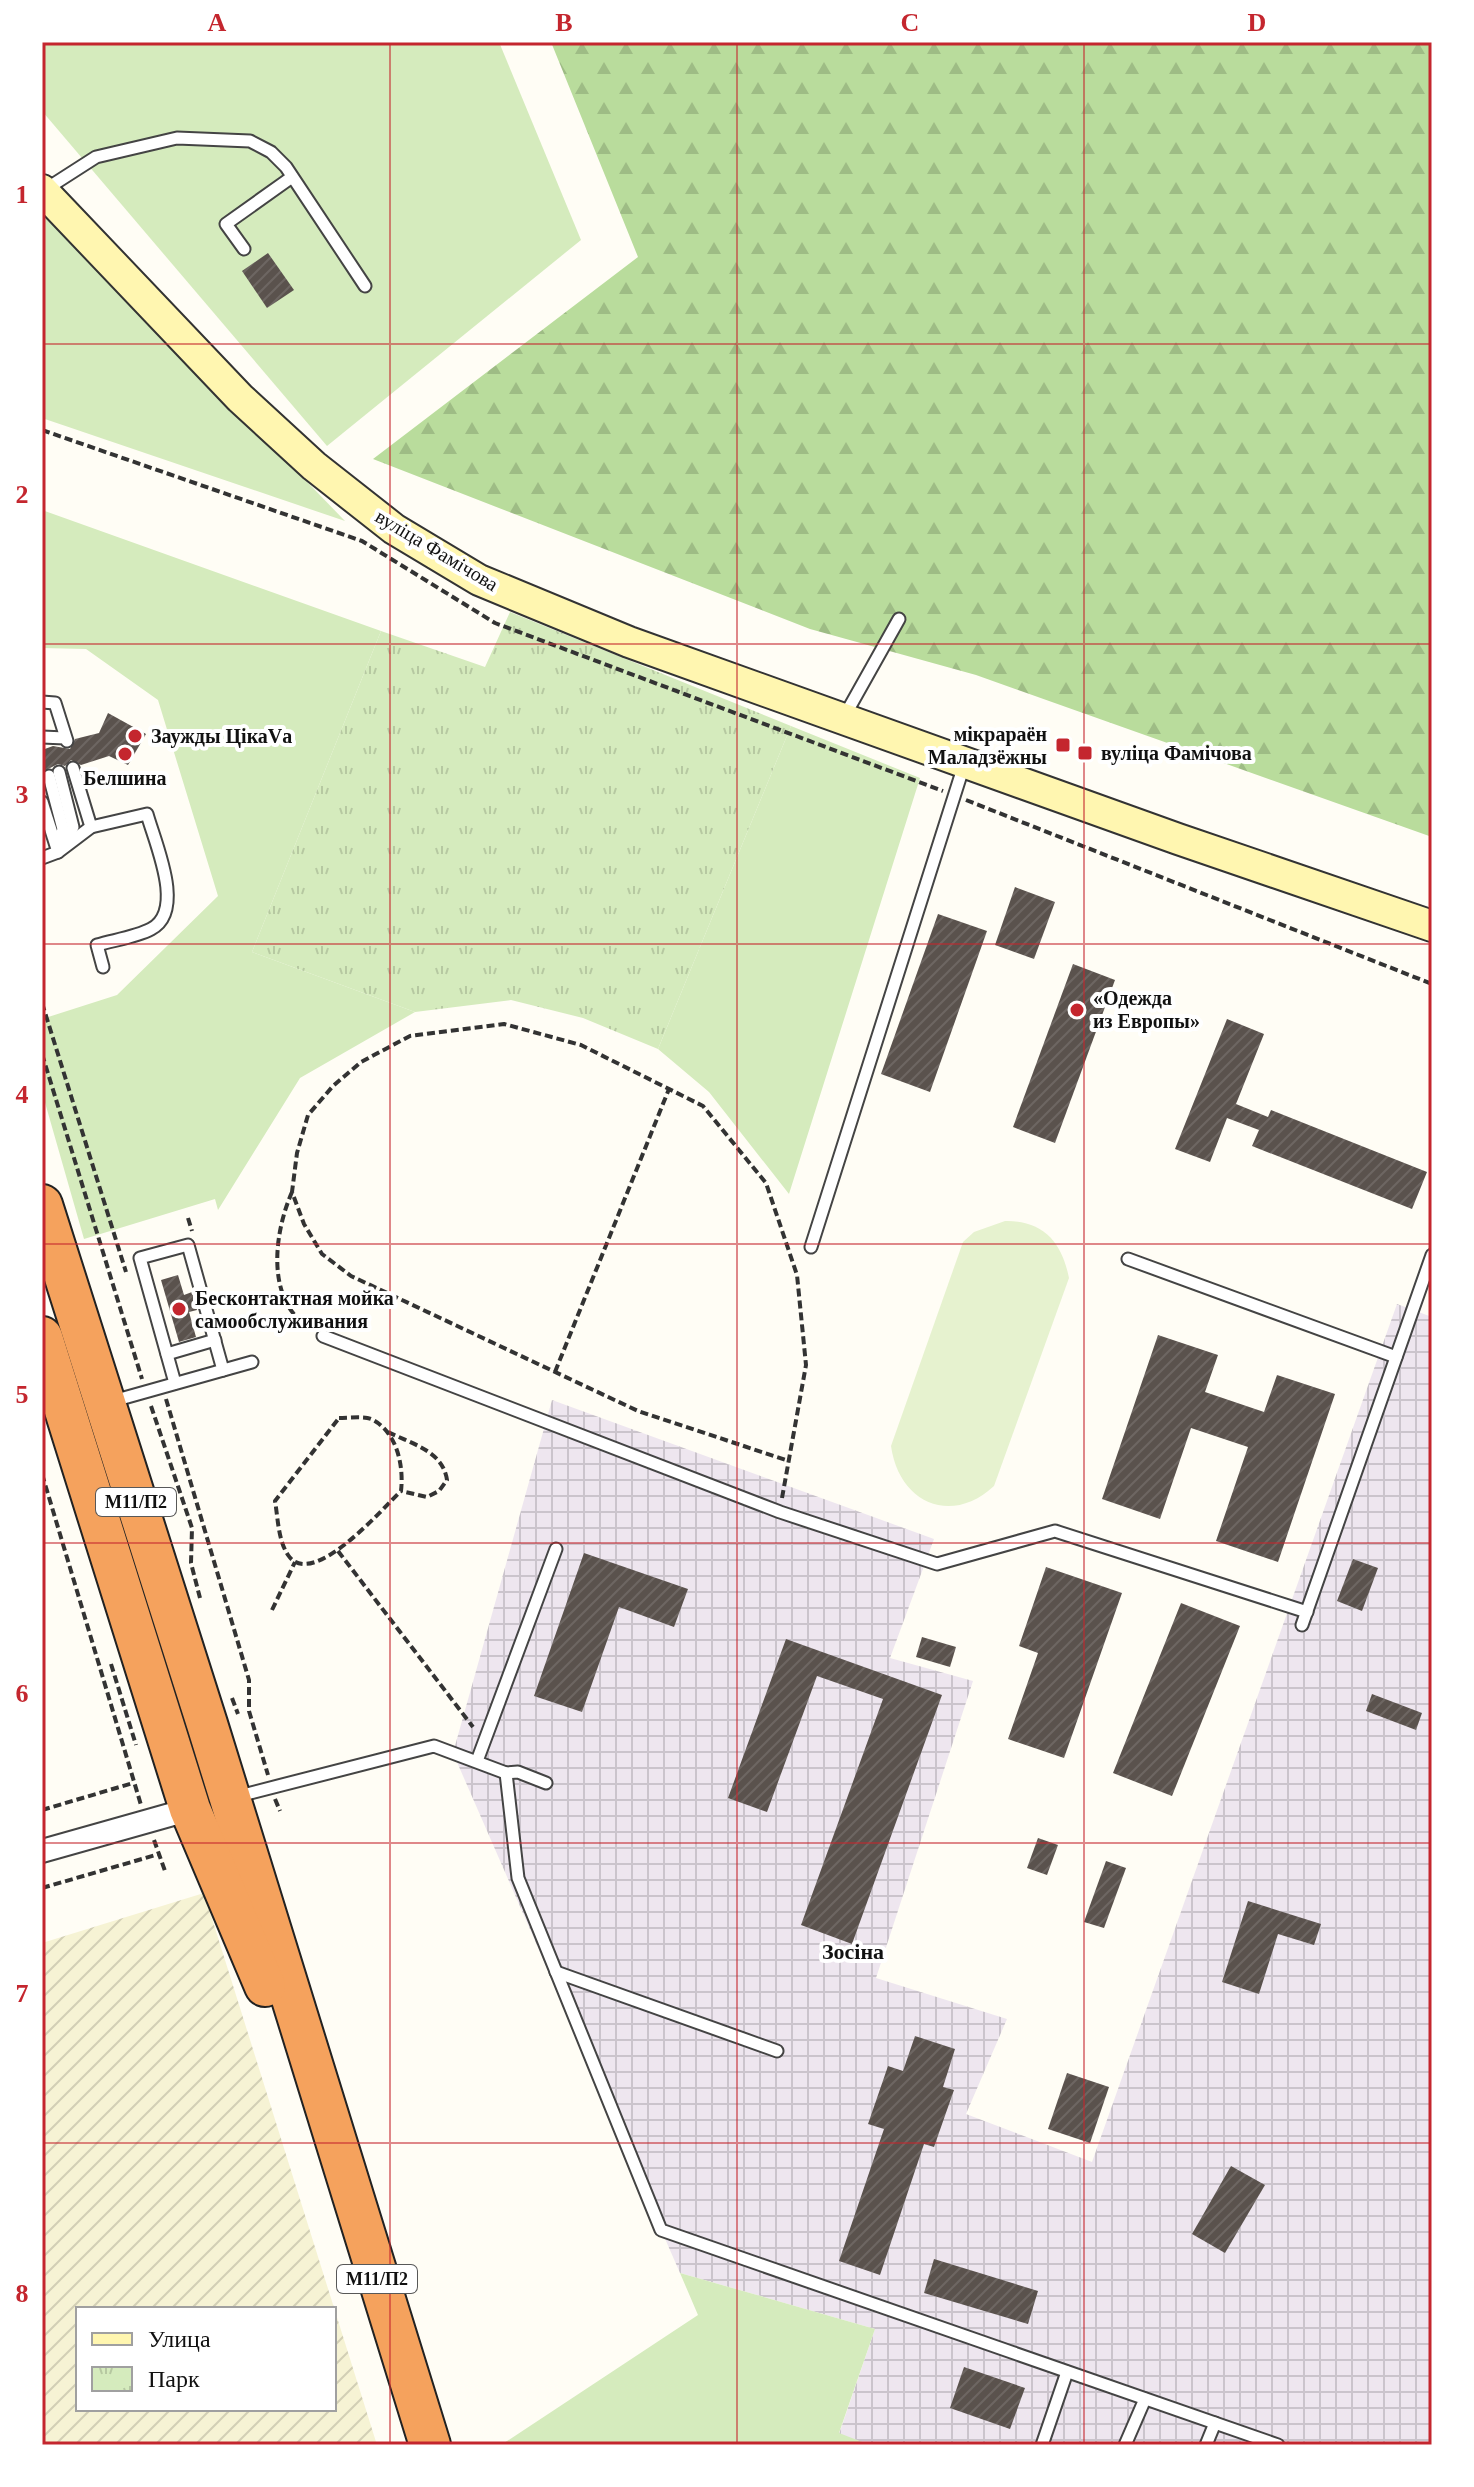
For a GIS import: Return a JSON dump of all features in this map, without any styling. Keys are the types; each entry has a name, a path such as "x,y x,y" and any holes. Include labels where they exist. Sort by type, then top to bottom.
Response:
{"highway":[{"name":"М11/П2","path":"42,1205 430,2445"},
{"name":"М11/П2","path":"42,1337 190,1809 292,2050 325,2113"}],"main road":[{"name":"вуліца Фамічова","path":"42,190 240,398 314,466 394,529 479,580 629,642 1432,926"}],"street":[{"path":"42,1851 230,1798"}],"lane":[{"path":"42,190 96,157 177,138 250,141 271,152 292,177 365,286"},
{"path":"244,249 226,224 292,177"},
{"path":"843,718 899,619"},
{"path":"42,702 55,703 66,740 48,741"},
{"path":"811,1247 965,762"},
{"path":"73,768 91,827"},
{"path":"54,774 73,827 58,852"},
{"path":"42,802 58,852"},
{"path":"42,858 58,852 91,827 147,814 170,896 166,915 153,929 97,945 103,967"},
{"path":"42,837 58,852"},
{"path":"175,1383 140,1258 188,1245 223,1370"},
{"path":"1302,1625 1432,1255"},
{"path":"1128,1259 1396,1357"},
{"path":"323,1336 780,1512 937,1564 1055,1531 1307,1612"},
{"path":"167,1354 215,1340"},
{"path":"104,1403 252,1362"},
{"path":"477,1761 556,1549"},
{"path":"230,1798 434,1746 506,1773 518,1772 546,1783"},
{"path":"506,1773 518,1878 661,2230 1278,2445"},
{"path":"556,1972 777,2051"},
{"path":"1042,2445 1067,2372"},
{"path":"1125,2445 1145,2399"},
{"path":"1206,2445 1215,2423"}],"path":[{"path":"42,430 362,541 495,623 955,796 1432,984"},
{"path":"323,1336 303,1324 281,1292 276,1239 292,1192 308,1115 333,1086 361,1062 410,1036 504,1024 581,1045 703,1106 766,1183 797,1275 806,1365 780,1512"},
{"path":"42,1054 146,1391 192,1528 191,1563 201,1604"},
{"path":"554,1373 669,1089"},
{"path":"292,1192 322,1254 351,1276 638,1411 789,1461"},
{"path":"386,1431 403,1472 401,1491 338,1551 310,1565 295,1562 288,1555 279,1533 275,1501 339,1418 369,1418 386,1431 437,1457 445,1467 447,1480 439,1491 427,1497 401,1491"},
{"path":"42,1474 133,1783 165,1871"},
{"path":"338,1551 484,1742"},
{"path":"272,1610 295,1562"},
{"path":"228,1685 238,1714"},
{"path":"249,1711 280,1811"},
{"path":"42,1810 133,1783"},
{"path":"42,1888 159,1854"}],"shaded area":[{"path":"1397,1304 1432,1317 1432,2445 870,2445 839,2434 875,2329 680,2273 453,1753 552,1400 934,1539 890,1658 973,1681 876,1978 1007,2019 966,2114 1092,2162"},
{"path":"204,1893 334,2307 76,2307 76,2411 336,2411 336,2314 377,2445 42,2445 42,1943"}],"green space":[{"path":"42,42 499,42 581,240 327,446 42,111"},
{"path":"551,42 1432,42 1432,837 976,675 810,629 373,459 638,257"},
{"path":"42,208 345,521 42,418"},
{"path":"42,510 381,631 252,952 415,1012 300,1078 218,1210 215,1199 84,1239 42,1092 42,1019 117,995 218,896 158,700 86,649 42,648"},
{"path":"510,612 791,726 658,1049 583,1018 511,1000 415,1012 252,952 381,631 485,667"},
{"path":"791,726 920,778 789,1194 709,1092 658,1049"},
{"path":"1005,1221 1030,1225 1049,1236 1062,1254 1069,1278 994,1486 978,1498 961,1505 945,1506 929,1502 904,1482 891,1446 963,1242 974,1232"},
{"path":"680,2273 875,2329 839,2433 870,2445 501,2445 698,2315"}],"building":[{"path":"268,253 294,290 267,308 242,271"},
{"path":"108,713 146,734 128,765 109,756 81,765 71,760 65,766 58,764 42,772 42,750 53,746 70,749 75,739 99,733"},
{"path":"1015,887 1055,902 1034,959 995,945"},
{"path":"938,914 987,931 930,1092 881,1074"},
{"path":"1073,964 1115,980 1055,1143 1013,1127"},
{"path":"1227,1019 1264,1034 1236,1104 1268,1117 1271,1110 1427,1172 1412,1209 1252,1146 1259,1130 1227,1118 1210,1162 1175,1149"},
{"name":"Бесконтактная мойка самообслуживания","path":"178,1275 184,1295 192,1292 197,1310 189,1312 196,1337 179,1342 161,1280"},
{"path":"1158,1335 1218,1355 1205,1392 1264,1412 1277,1375 1335,1394 1278,1562 1216,1541 1248,1447 1191,1428 1160,1519 1102,1499"},
{"path":"584,1553 688,1589 674,1627 619,1607 582,1712 534,1696"},
{"path":"1353,1559 1378,1568 1362,1611 1337,1601"},
{"path":"1046,1567 1122,1593 1064,1758 1008,1739 1038,1653 1019,1646"},
{"path":"1181,1603 1240,1626 1172,1796 1113,1773"},
{"path":"922,1637 956,1647 950,1667 916,1657"},
{"path":"786,1639 942,1695 852,1944 801,1925 883,1699 817,1676 767,1812 728,1798"},
{"path":"1372,1694 1422,1713 1416,1730 1366,1711"},
{"path":"1038,1838 1058,1845 1047,1875 1027,1868"},
{"path":"1106,1861 1126,1868 1104,1928 1084,1922"},
{"path":"1248,1901 1321,1924 1314,1945 1278,1934 1259,1994 1222,1982"},
{"path":"915,2036 955,2049 943,2087 954,2090 934,2147 924,2144 880,2275 839,2261 884,2129 868,2124 888,2066 903,2071"},
{"path":"1067,2073 1109,2087 1090,2143 1048,2129"},
{"path":"1231,2166 1265,2185 1225,2253 1192,2234"},
{"path":"934,2259 1038,2291 1028,2324 924,2293"},
{"path":"964,2367 1025,2388 1010,2429 950,2408"}],"place":[{"name":"Заужды ЦікаVа","path":"135,736"},
{"name":"мікрараён Маладзёжны","path":"1063,745"},
{"name":"вуліца Фамічова","path":"1085,753"},
{"name":"Белшина","path":"125,754"},
{"name":"«Одежда из Европы»","path":"1077,1010"},
{"name":"Бесконтактная мойка самообслуживания","path":"179,1309"}],"district":[{"name":"Зосіна","path":"853,1951"}]}
